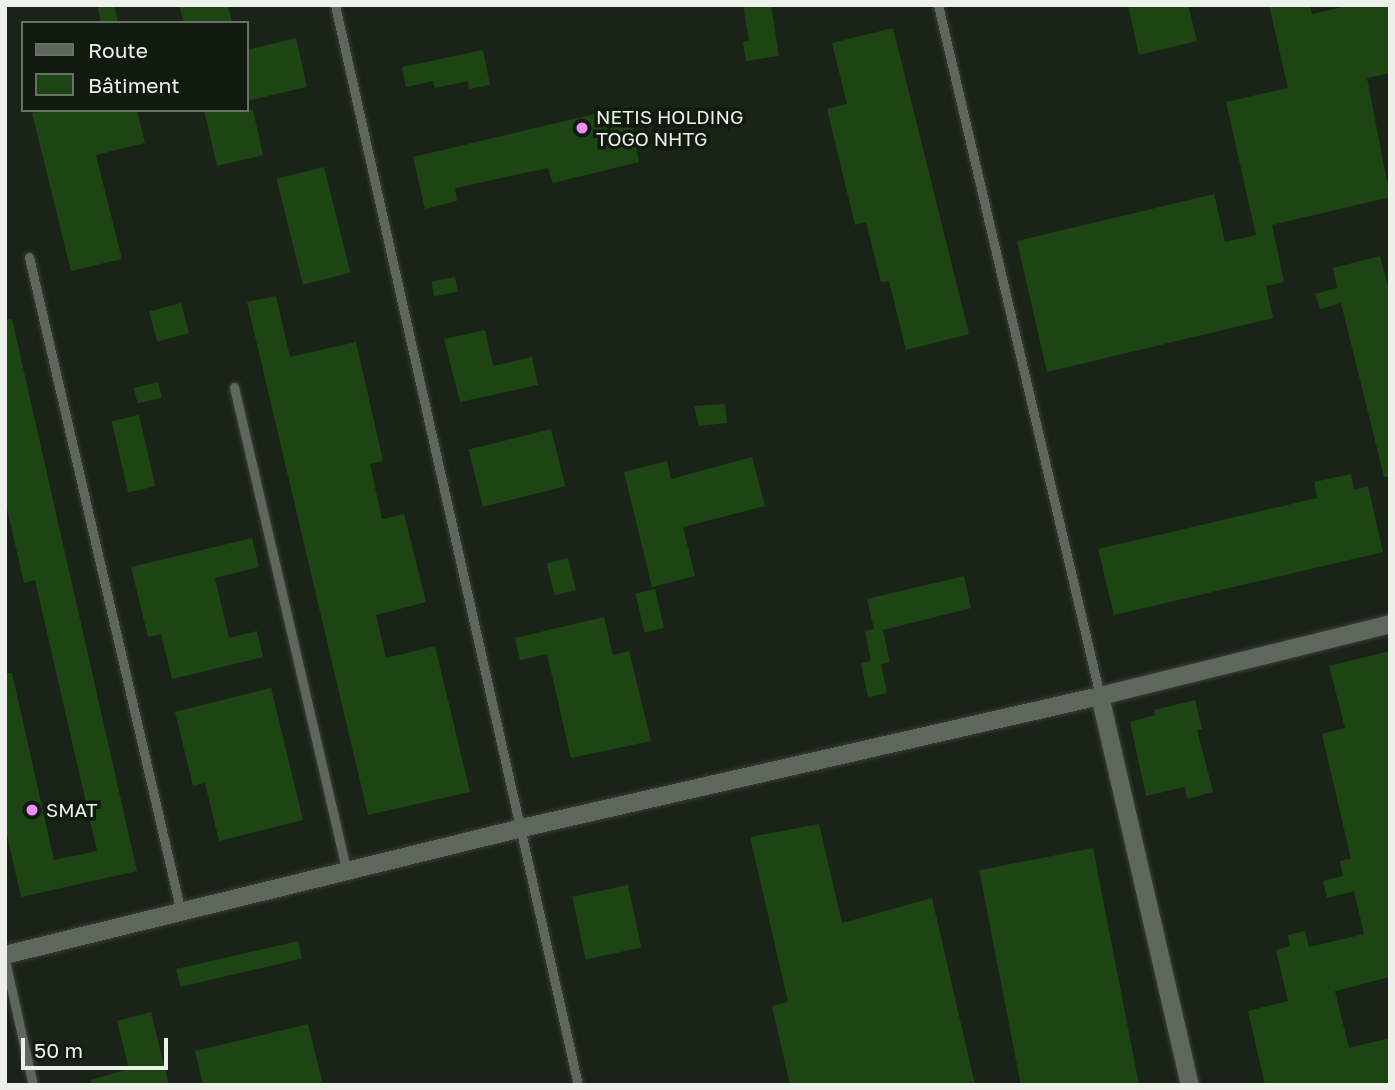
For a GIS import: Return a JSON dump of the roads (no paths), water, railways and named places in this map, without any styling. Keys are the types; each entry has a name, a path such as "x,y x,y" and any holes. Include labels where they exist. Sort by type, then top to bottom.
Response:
{"street":[{"path":"5,958 522,828 1100,696 1390,624"},
{"path":"1100,696 1190,1085"}],"lane":[{"path":"335,5 578,1085"},
{"path":"938,5 1100,696"},
{"path":"29,257 181,912"},
{"path":"234,387 347,872"},
{"path":"5,958 33,1085"}],"place":[{"name":"NETIS HOLDING TOGO NHTG","path":"582,128"},
{"name":"SMAT","path":"32,810"}]}
